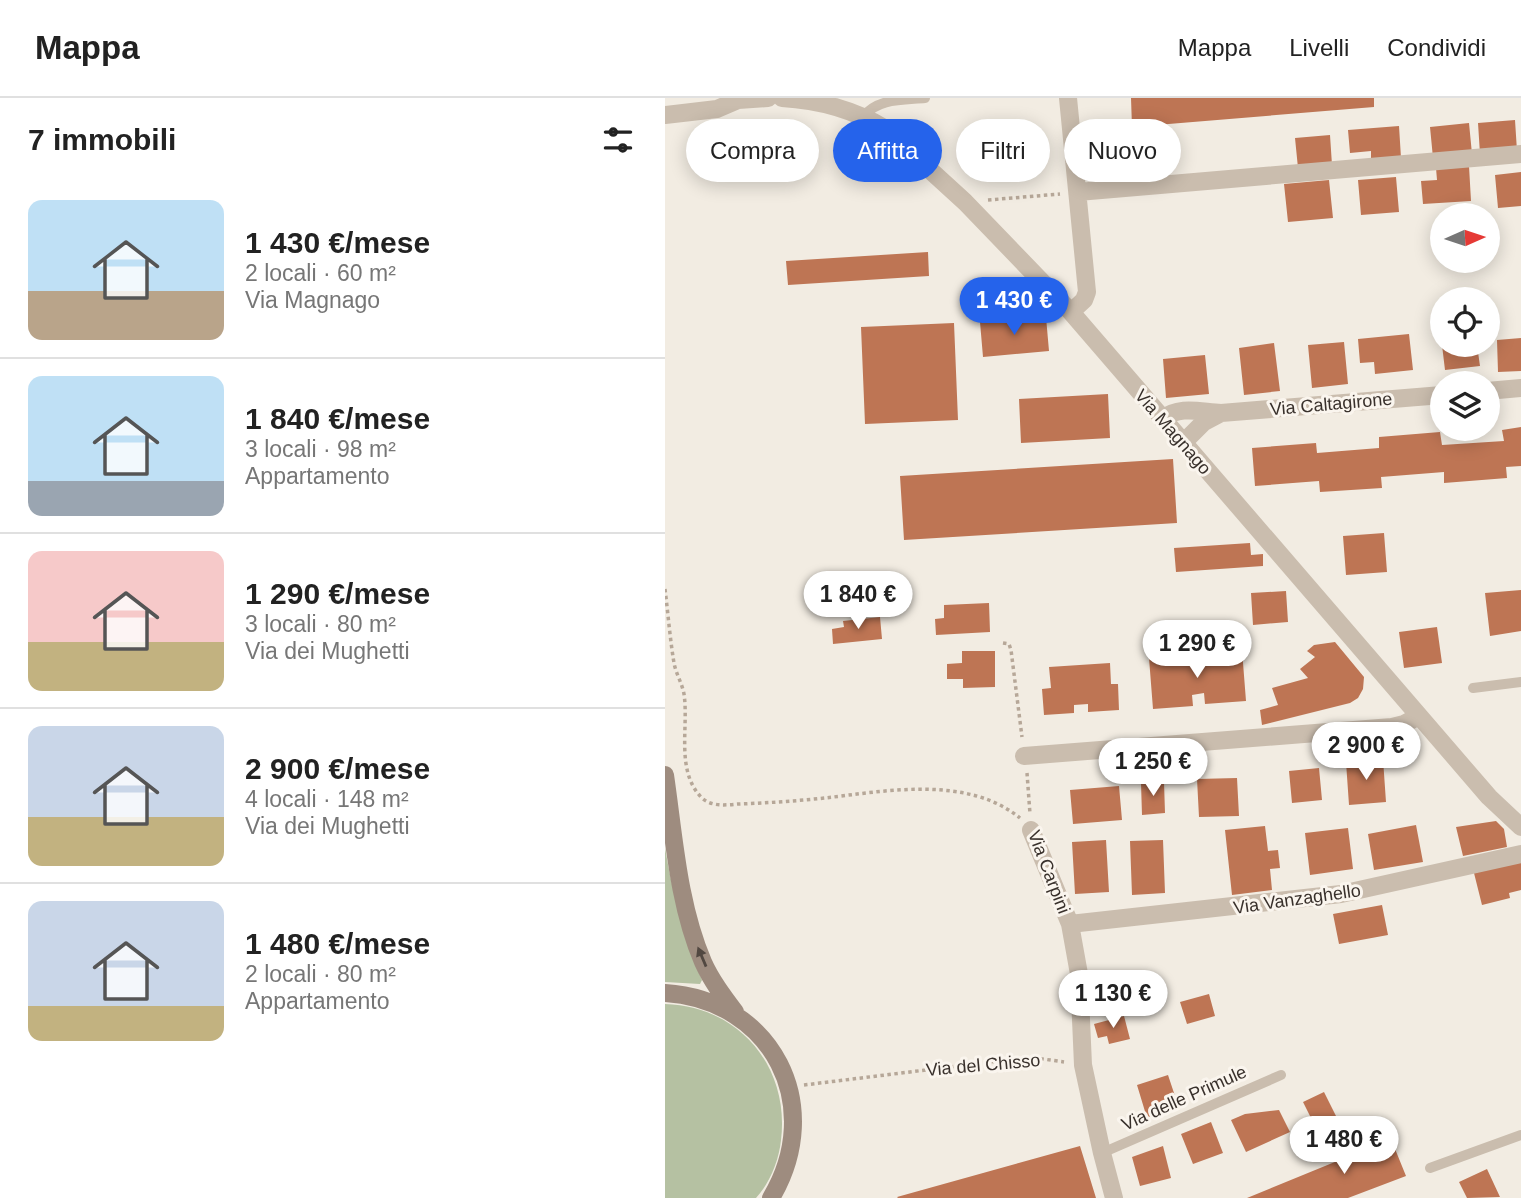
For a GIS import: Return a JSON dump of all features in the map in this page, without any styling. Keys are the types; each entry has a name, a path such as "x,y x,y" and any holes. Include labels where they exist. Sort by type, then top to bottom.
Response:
{"main road":[{"path":"665,775 681,880 693,933 707,970 737,1015"},
{"path":"665,993 701,998 737,1015 751,1026 774,1054 789,1087 794,1135 781,1181 771,1198"}],"street":[{"path":"665,115 717,109 738,99 768,98"},
{"name":"Via Magnago","path":"782,98 822,104 863,117 884,128 965,202 1071,312 1489,797 1521,827"},
{"path":"1068,98 1087,292 1084,300 1071,312"},
{"path":"1078,192 1521,154"},
{"path":"1500,390 1521,388"},
{"name":"Via Caltagirone","path":"1163,419 1173,411 1184,410 1221,413 1430,396"},
{"path":"1184,443 1204,422 1221,413"},
{"path":"1024,756 1392,727 1419,716"},
{"name":"Via Carpini","path":"1031,830 1069,924 1079,974 1083,1065"},
{"name":"Via Vanzaghello","path":"1069,924 1341,894 1521,854"},
{"path":"1083,1065 1114,1198"}],"lane":[{"path":"863,117 879,103 925,98"},
{"path":"1473,688 1521,682"},
{"name":"Via delle Primule","path":"1102,1153 1281,1075"},
{"path":"1430,1168 1521,1135"}],"path":[{"path":"965,202 1078,192"},
{"path":"665,589 674,664 684,696 688,771 696,789 705,800 731,805 930,790 990,801 1018,816 1031,830"},
{"name":"Via Carpini","path":"1003,643 1009,643 1011,650 1031,830"},
{"name":"Via del Chisso","path":"789,1087 1015,1059 1036,1058 1083,1065"}],"green space":[{"path":"665,848 679,916 702,980 700,984 665,982"},
{"path":"665,1004 692,1007 716,1016 737,1029 754,1045 768,1065 777,1088 782,1113 781,1140 773,1171 756,1198 665,1198"}],"building":[{"path":"1131,98 1374,98 1374,107 1181,123 1181,119 1132,119"},
{"path":"1515,120 1517,151 1480,154 1478,123"},
{"path":"1469,123 1472,154 1433,158 1430,127"},
{"path":"1399,126 1401,158 1371,160 1371,151 1350,153 1348,130"},
{"path":"1330,135 1332,165 1298,168 1295,138"},
{"path":"1469,166 1471,201 1423,204 1421,181 1437,180 1436,168"},
{"path":"1521,172 1521,206 1500,208 1495,175"},
{"path":"1396,177 1399,212 1361,215 1358,180"},
{"path":"1329,180 1333,218 1288,222 1284,184"},
{"path":"928,252 929,276 788,285 786,261"},
{"path":"1046,317 1049,351 983,357 980,322"},
{"path":"954,323 958,420 865,424 861,327"},
{"path":"1409,334 1413,370 1375,374 1374,362 1360,363 1358,339"},
{"path":"1521,338 1521,371 1498,371 1500,340"},
{"path":"1344,342 1348,384 1312,388 1308,345"},
{"path":"1274,343 1280,391 1244,395 1239,348"},
{"path":"1205,355 1209,394 1166,398 1163,359"},
{"path":"1443,357 1479,357 1480,366 1445,370"},
{"path":"1108,394 1110,438 1021,443 1019,399"},
{"path":"1521,427 1521,466 1506,467 1507,478 1444,483 1444,472 1381,477 1382,488 1320,492 1319,481 1255,486 1252,448 1316,443 1317,453 1379,448 1379,437 1430,433 1430,441 1441,441 1442,445 1504,441 1502,430"},
{"path":"1173,459 1177,523 904,540 900,476"},
{"path":"1384,533 1387,572 1346,575 1343,536"},
{"path":"1250,543 1251,555 1263,554 1263,566 1176,572 1174,548"},
{"path":"1521,590 1521,631 1490,636 1485,593"},
{"path":"1286,591 1288,622 1253,625 1251,593"},
{"path":"989,603 990,632 936,635 935,619 944,618 944,605"},
{"path":"880,617 882,639 833,644 832,629 844,627 843,621"},
{"path":"1437,627 1442,663 1404,668 1399,632"},
{"path":"1335,642 1364,677 1363,689 1358,698 1350,703 1262,725 1260,710 1278,705 1272,688 1308,678 1300,669 1315,657 1307,651 1314,645"},
{"path":"1242,650 1246,701 1205,704 1204,693 1192,695 1193,706 1153,709 1149,658 1180,655 1181,665 1211,662 1210,653"},
{"path":"962,651 995,651 995,687 963,688 963,679 947,679 947,664 962,663"},
{"path":"1110,663 1111,684 1118,684 1119,710 1088,712 1088,704 1074,705 1074,713 1044,715 1042,689 1051,688 1049,667"},
{"path":"1383,759 1386,802 1349,805 1346,762"},
{"path":"1319,768 1322,800 1292,803 1289,771"},
{"path":"1237,778 1239,816 1199,817 1197,779"},
{"path":"1164,782 1165,813 1142,815 1141,783"},
{"path":"1119,786 1122,820 1073,824 1070,790"},
{"path":"1496,821 1504,829 1507,847 1463,856 1456,827"},
{"path":"1416,825 1423,862 1374,870 1368,834"},
{"path":"1265,826 1268,851 1278,850 1280,868 1270,869 1272,890 1232,895 1225,830"},
{"path":"1348,828 1353,869 1310,875 1305,833"},
{"path":"1106,840 1109,892 1075,894 1072,842"},
{"path":"1163,840 1165,893 1132,895 1130,841"},
{"path":"1521,862 1521,890 1509,893 1510,898 1482,905 1474,873"},
{"path":"1382,905 1388,935 1339,944 1333,914"},
{"path":"1209,994 1215,1016 1187,1024 1180,1002"},
{"path":"1124,1016 1130,1039 1109,1044 1107,1036 1098,1038 1094,1024"},
{"path":"1168,1075 1179,1108 1147,1118 1137,1085"},
{"path":"1324,1092 1340,1124 1319,1134 1303,1102"},
{"path":"1279,1110 1290,1132 1246,1152 1231,1120 1245,1114"},
{"path":"1211,1122 1223,1153 1193,1164 1181,1134"},
{"path":"1391,1139 1406,1176 1348,1198 1247,1198"},
{"path":"1080,1146 1096,1198 897,1197"},
{"path":"1163,1146 1171,1178 1140,1186 1132,1157"},
{"path":"1487,1169 1500,1197 1467,1198 1459,1182"}]}
